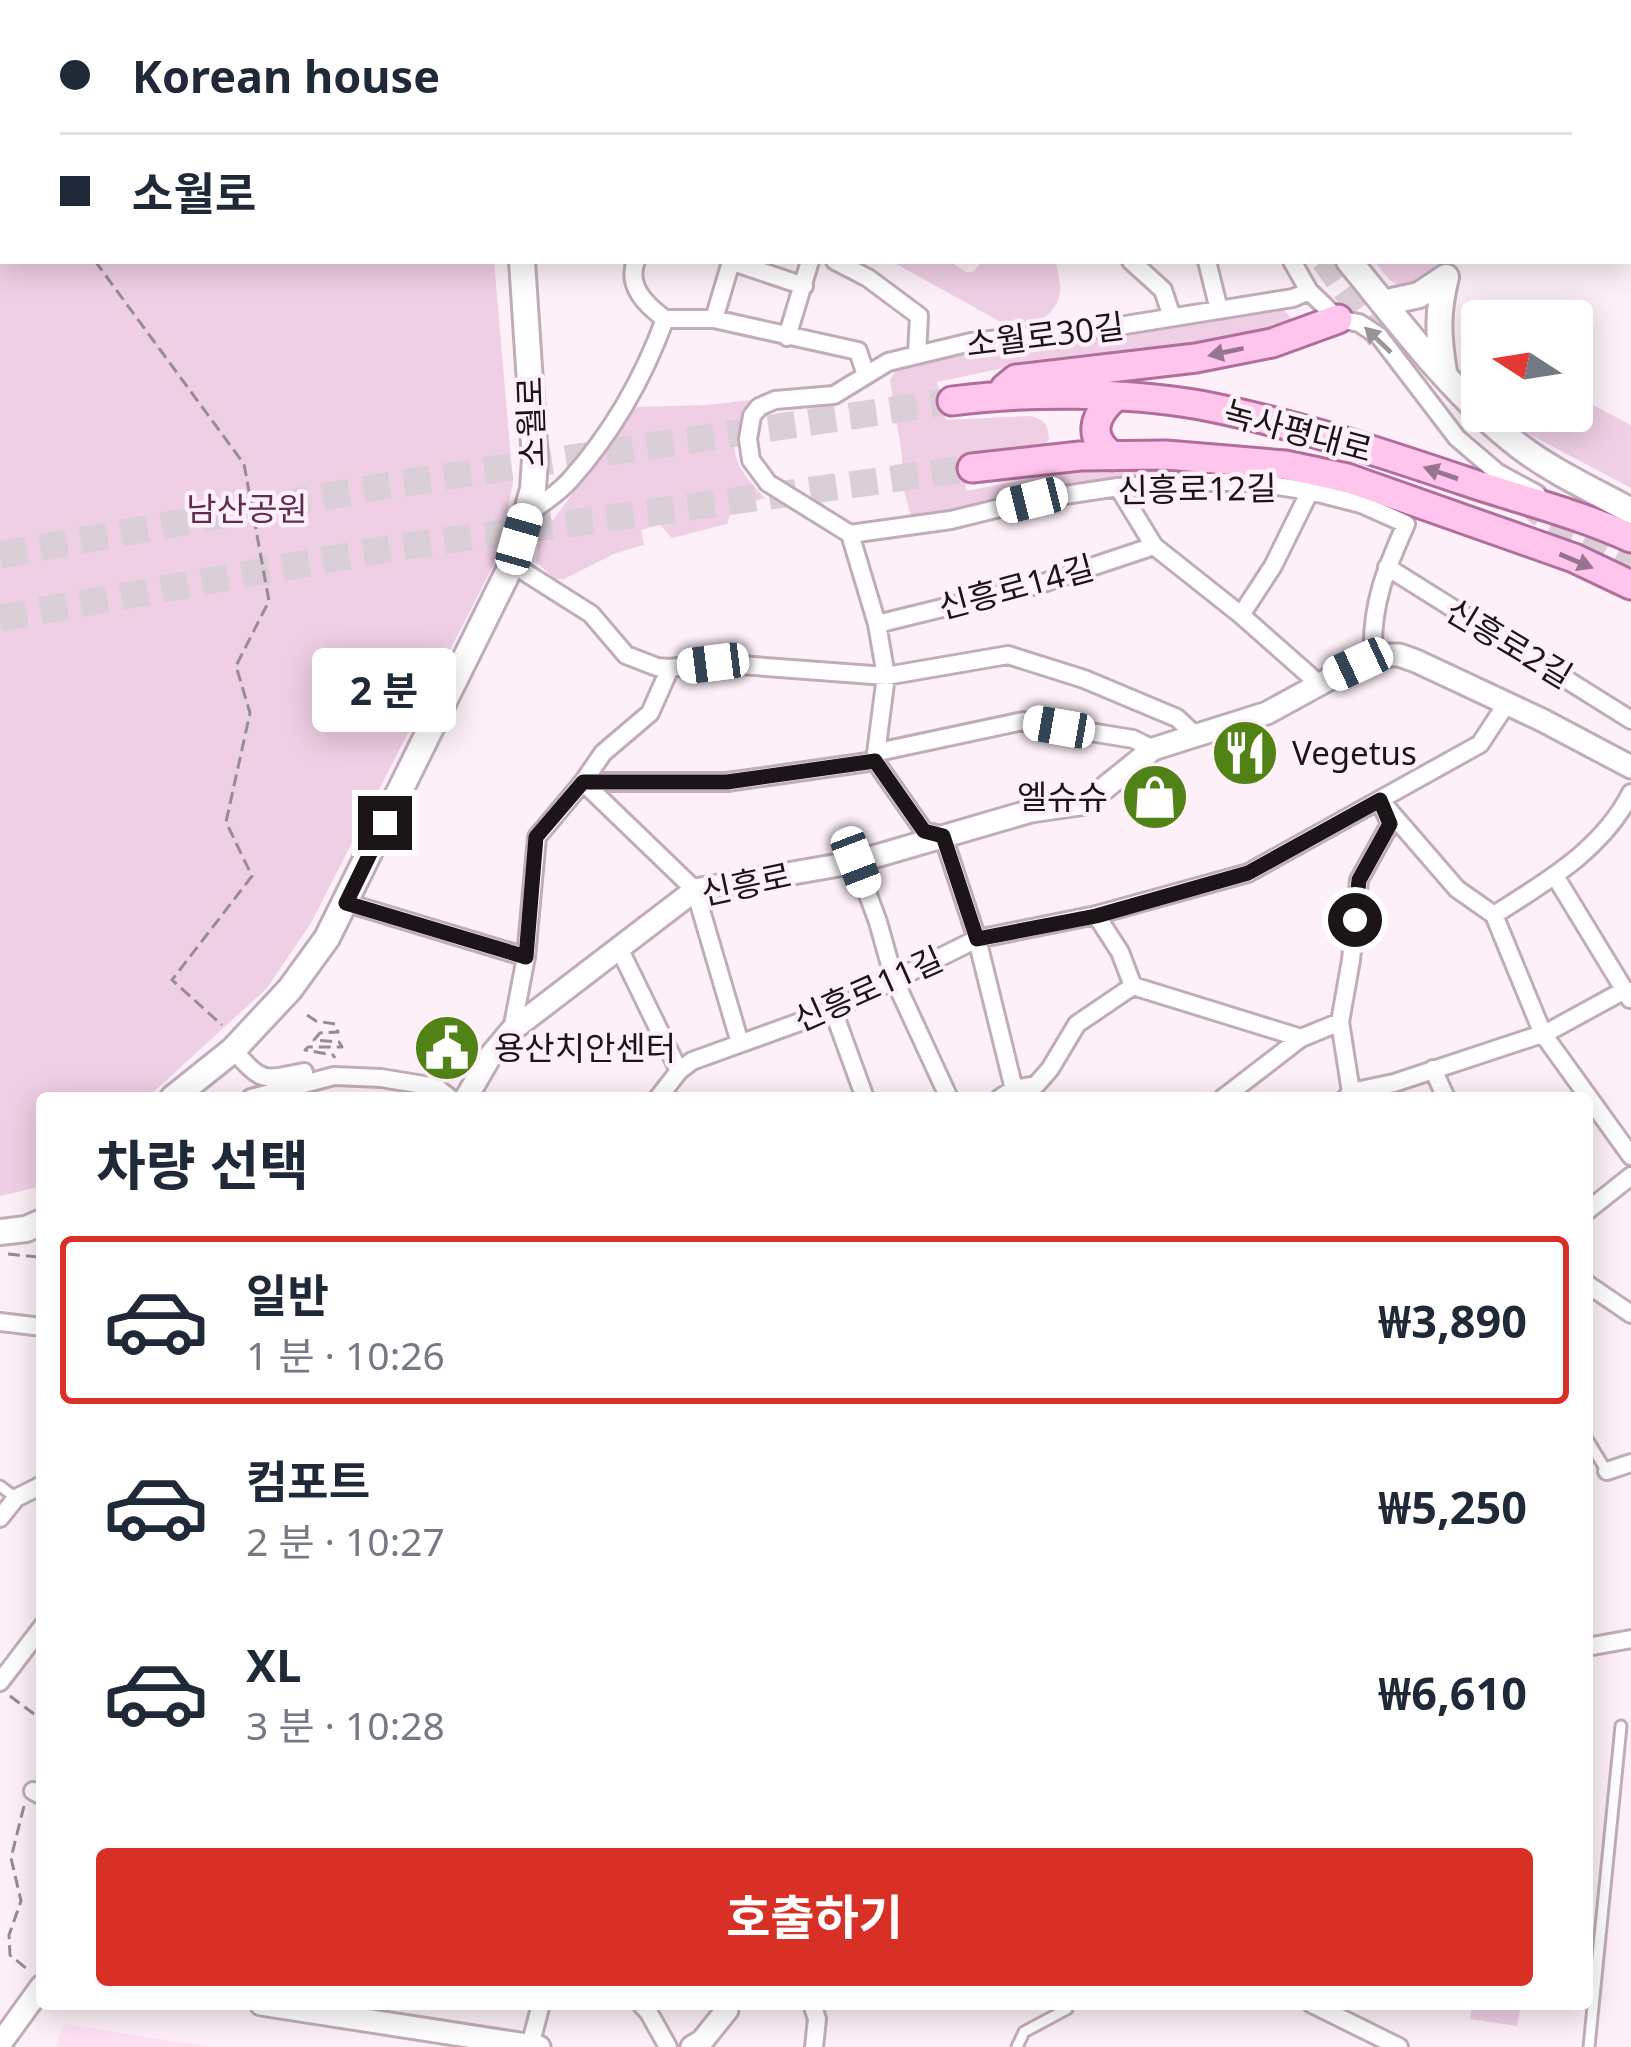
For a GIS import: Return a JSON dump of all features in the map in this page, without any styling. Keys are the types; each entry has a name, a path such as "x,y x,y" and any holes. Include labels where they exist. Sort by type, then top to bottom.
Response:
{"main road":[{"name":"소월로","path":"179,1092 304,984 332,944 346,903 512,564 533,488 535,459 522,264"},
{"path":"1351,264 1498,430 1538,460 1631,511"},
{"path":"1383,303 1419,295 1449,269"},
{"path":"1445,374 1438,321 1449,269"},
{"path":"997,395 1016,379 1196,358 1272,343 1338,319"},
{"name":"녹사평대로","path":"952,401 997,395 1114,397 1198,405 1388,455 1631,538"},
{"path":"1113,456 1101,448 1096,427 1099,415 1114,397"},
{"name":"녹사평대로","path":"972,468 1080,456 1166,455 1286,465 1347,478 1574,558 1631,585"},
{"name":"소월로","path":"202,1092 235,1047"},
{"path":"0,1232 36,1225"},
{"path":"0,1244 36,1239"}],"street":[{"path":"634,264 635,286 646,305 665,320 714,319 858,351 866,375"},
{"path":"714,319 729,264"},
{"path":"739,264 804,286"},
{"path":"787,337 810,264"},
{"name":"소월로30길","path":"841,264 919,316 917,354"},
{"name":"소월로30길","path":"1134,264 1163,290 1172,316"},
{"path":"1208,264 1219,310"},
{"path":"1294,264 1309,291 1338,319 1359,323 1379,336 1457,438 1498,473 1591,523"},
{"path":"1306,264 1309,291"},
{"name":"소월로30길","path":"850,534 768,483 751,460 748,439 759,406 775,400 834,395 888,362 971,342 1113,327 1293,298 1309,291"},
{"path":"526,515 568,483 625,409 665,320"},
{"name":"신흥로12길","path":"850,534 1118,488 1252,482 1310,490 1361,504 1406,524 1387,567 1372,622 1372,655"},
{"path":"1118,488 1154,547 1318,683"},
{"path":"1241,615 1273,566 1310,490"},
{"path":"850,534 877,624 886,676 877,756 924,831 943,836 977,939 1014,1092"},
{"name":"신흥로14길","path":"877,624 1040,584 1154,547"},
{"path":"512,564 591,614 626,655 670,668 713,663 886,676 1008,655 1084,679 1177,718 1195,735"},
{"name":"신흥로2길","path":"1387,567 1631,720"},
{"path":"1372,655 1416,661 1631,767"},
{"name":"신흥로","path":"469,1092 490,1055 512,1030 695,890 856,862 1031,812 1086,803 1153,749 1267,713 1372,655"},
{"path":"512,1030 526,957 536,837 603,753 650,713 670,668"},
{"name":"신흥로11길","path":"663,1092 692,1061 832,1010 977,939 1096,916 1248,873 1480,744 1507,703"},
{"path":"583,782 727,782 877,756 1023,721 1133,739 1153,749"},
{"path":"583,782 695,890 740,1043"},
{"path":"1494,915 1594,844 1631,793"},
{"path":"1380,800 1457,889 1494,915 1543,1034 1585,1092"},
{"path":"1348,1092 1340,1022 1359,880 1390,824 1380,800"},
{"path":"856,862 894,979 946,1092"},
{"path":"1360,1092 1543,1034 1628,994 1555,876"},
{"path":"346,903 526,957"},
{"path":"1096,916 1120,952 1133,986"},
{"path":"619,948 680,1070"},
{"path":"1133,986 1301,1038"},
{"path":"1021,1092 1036,1085 1050,1069 1077,1024 1133,986"},
{"path":"832,1010 863,1092"},
{"path":"1231,1092 1301,1038 1340,1022"},
{"path":"235,1047 256,1076 267,1079 335,1068 442,1092"},
{"path":"268,1092 335,1068"},
{"path":"1433,1069 1444,1092"},
{"path":"1593,1103 1631,1156"},
{"path":"1593,1206 1629,1182"},
{"path":"1593,1287 1631,1315"},
{"path":"0,1322 36,1326"},
{"path":"1607,1471 1631,1463"},
{"path":"0,1518 16,1498 36,1488"},
{"path":"0,1685 36,1635"},
{"path":"1593,1647 1631,1639"},
{"path":"0,2044 36,1994"},
{"path":"338,2010 376,2013 534,2046 540,2010"},
{"path":"647,2010 668,2047"},
{"path":"692,2047 727,2010"},
{"path":"814,2010 814,2047"},
{"path":"1324,2010 1400,2047"}],"lane":[{"path":"1593,1449 1607,1471"},
{"path":"0,1486 16,1498"},
{"path":"1593,2007 1621,1726"},
{"path":"1017,2047 1024,2032 1063,2010"},
{"path":"1589,2047 1593,2010"}],"path":[{"path":"96,264 244,464 265,578 269,601 236,666 250,713 226,822 252,876 172,980 235,1047"},
{"path":"307,1016 335,1024 338,1032 320,1033 314,1040 340,1042 342,1047 305,1050 333,1055 335,1068"},
{"path":"0,1254 36,1257"},
{"path":"0,1685 36,1715"},
{"path":"26,1969 10,1955 9,1935 21,1900 11,1858 23,1807 36,1796"}],"shaded area":[{"path":"63,2024 212,2047 56,2047"}],"green space":[{"name":"남산공원","path":"0,264 494,264 513,483 498,556 311,923 267,988 154,1092 36,1092 36,1187 0,1196"},
{"path":"896,264 954,264 973,272 980,264 1056,264 1060,291 1054,308 1042,320 1008,326"},
{"path":"1377,264 1444,264 1407,291"},
{"path":"1283,309 1292,319 1289,326 1238,339 1047,359 937,382 946,420 1031,416 1043,421 1048,430 1043,447 964,457 966,491 1080,469 1206,470 1221,473 1218,475 911,517 902,483 890,381 896,368 985,350"},
{"path":"752,400 737,429 735,452 744,474 765,498 732,509 727,524 672,538 660,525 641,530 644,545 564,579 555,579 536,562 538,545 550,524 637,407"},
{"path":"1593,405 1631,425 1631,488 1527,433 1593,432"},
{"path":"1471,2010 1520,2010 1517,2026 1470,2019"}],"tunnel":[{"path":"1325,264 1381,342"},
{"path":"0,555 384,486 952,401"},
{"path":"0,618 393,548 972,468"},
{"path":"1524,501 1547,521 1631,564"}],"place":[{"name":"Vegetus","path":"1245,753"},
{"name":"엘슈슈","path":"1155,797"},
{"name":"용산치안센터","path":"447,1048"}],"route":[{"path":"385,823 346,903 526,957 536,837 583,782 727,782 875,761 924,831 943,836 977,939 1096,916 1248,873 1380,800 1390,824 1359,880 1355,920"}]}
